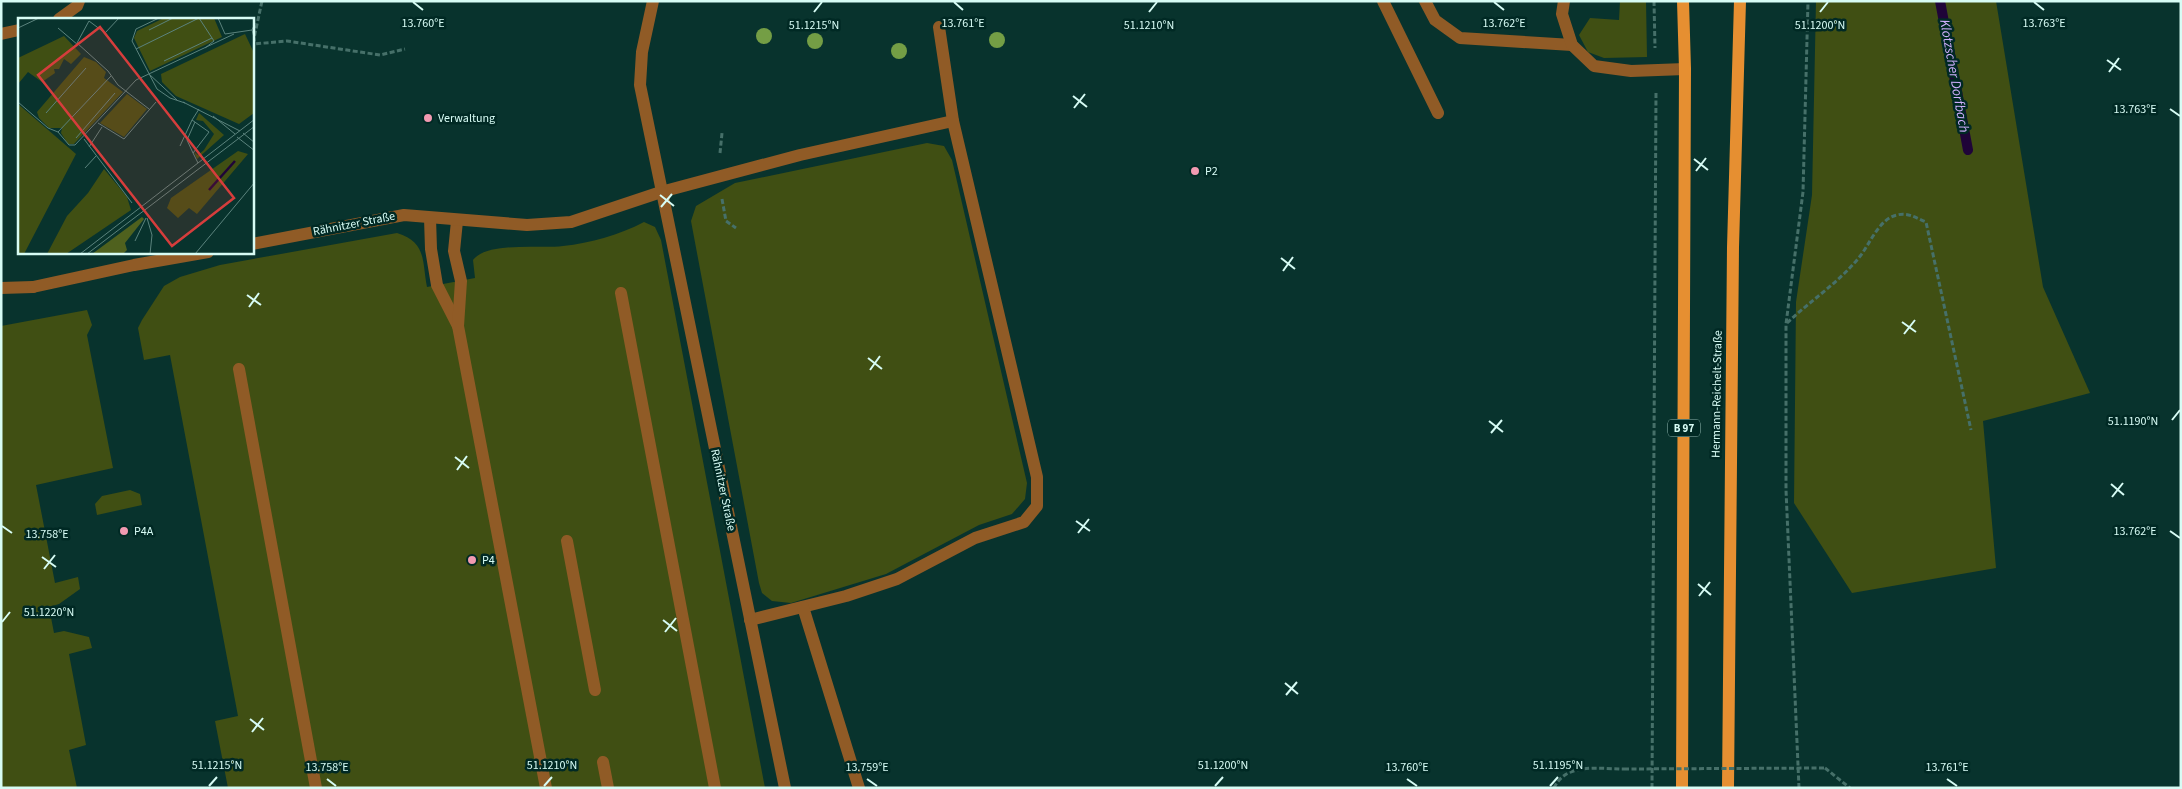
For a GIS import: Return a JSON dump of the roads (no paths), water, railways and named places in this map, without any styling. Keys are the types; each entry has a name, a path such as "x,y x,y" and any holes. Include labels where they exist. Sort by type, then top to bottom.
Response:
{"main road":[{"name":"B 97","path":"1682,788 1685,69 1683,1"},
{"name":"Hermann-Reichelt-Straße","path":"1728,788 1733,247 1740,1"}],"street":[{"path":"60,18 77,6 79,1"},
{"name":"Rähnitzer Straße","path":"653,1 642,52 640,86 653,140 661,192 785,788"},
{"path":"1383,1 1438,113"},
{"path":"1426,1 1435,20 1460,38 1572,46"},
{"path":"1564,1 1562,14 1572,46 1594,66 1631,71 1685,69"},
{"path":"750,620 803,607 897,578 975,538 1024,522 1037,506 1036,477 953,121 939,26"},
{"path":"1,34 18,30"},
{"path":"661,192 800,155 953,121"},
{"name":"Rähnitzer Straße","path":"254,244 404,215 457,221 527,225 571,222 661,192"},
{"path":"430,218 431,249 437,286 458,326"},
{"path":"457,221 454,251 461,281 458,326 546,788"},
{"path":"4,290 33,287 134,265 197,254"},
{"path":"621,293 715,788"},
{"path":"239,369 316,788"},
{"path":"567,541 595,690"},
{"path":"803,607 859,788"},
{"path":"603,762 608,788"}],"waterway":[{"name":"Klotzscher Dorfbach","path":"1940,1 1968,150"}],"place":[{"name":"Verwaltung","path":"428,118"},
{"name":"P2","path":"1195,171"},
{"name":"P4A","path":"124,531"},
{"name":"P4","path":"472,560"}]}
